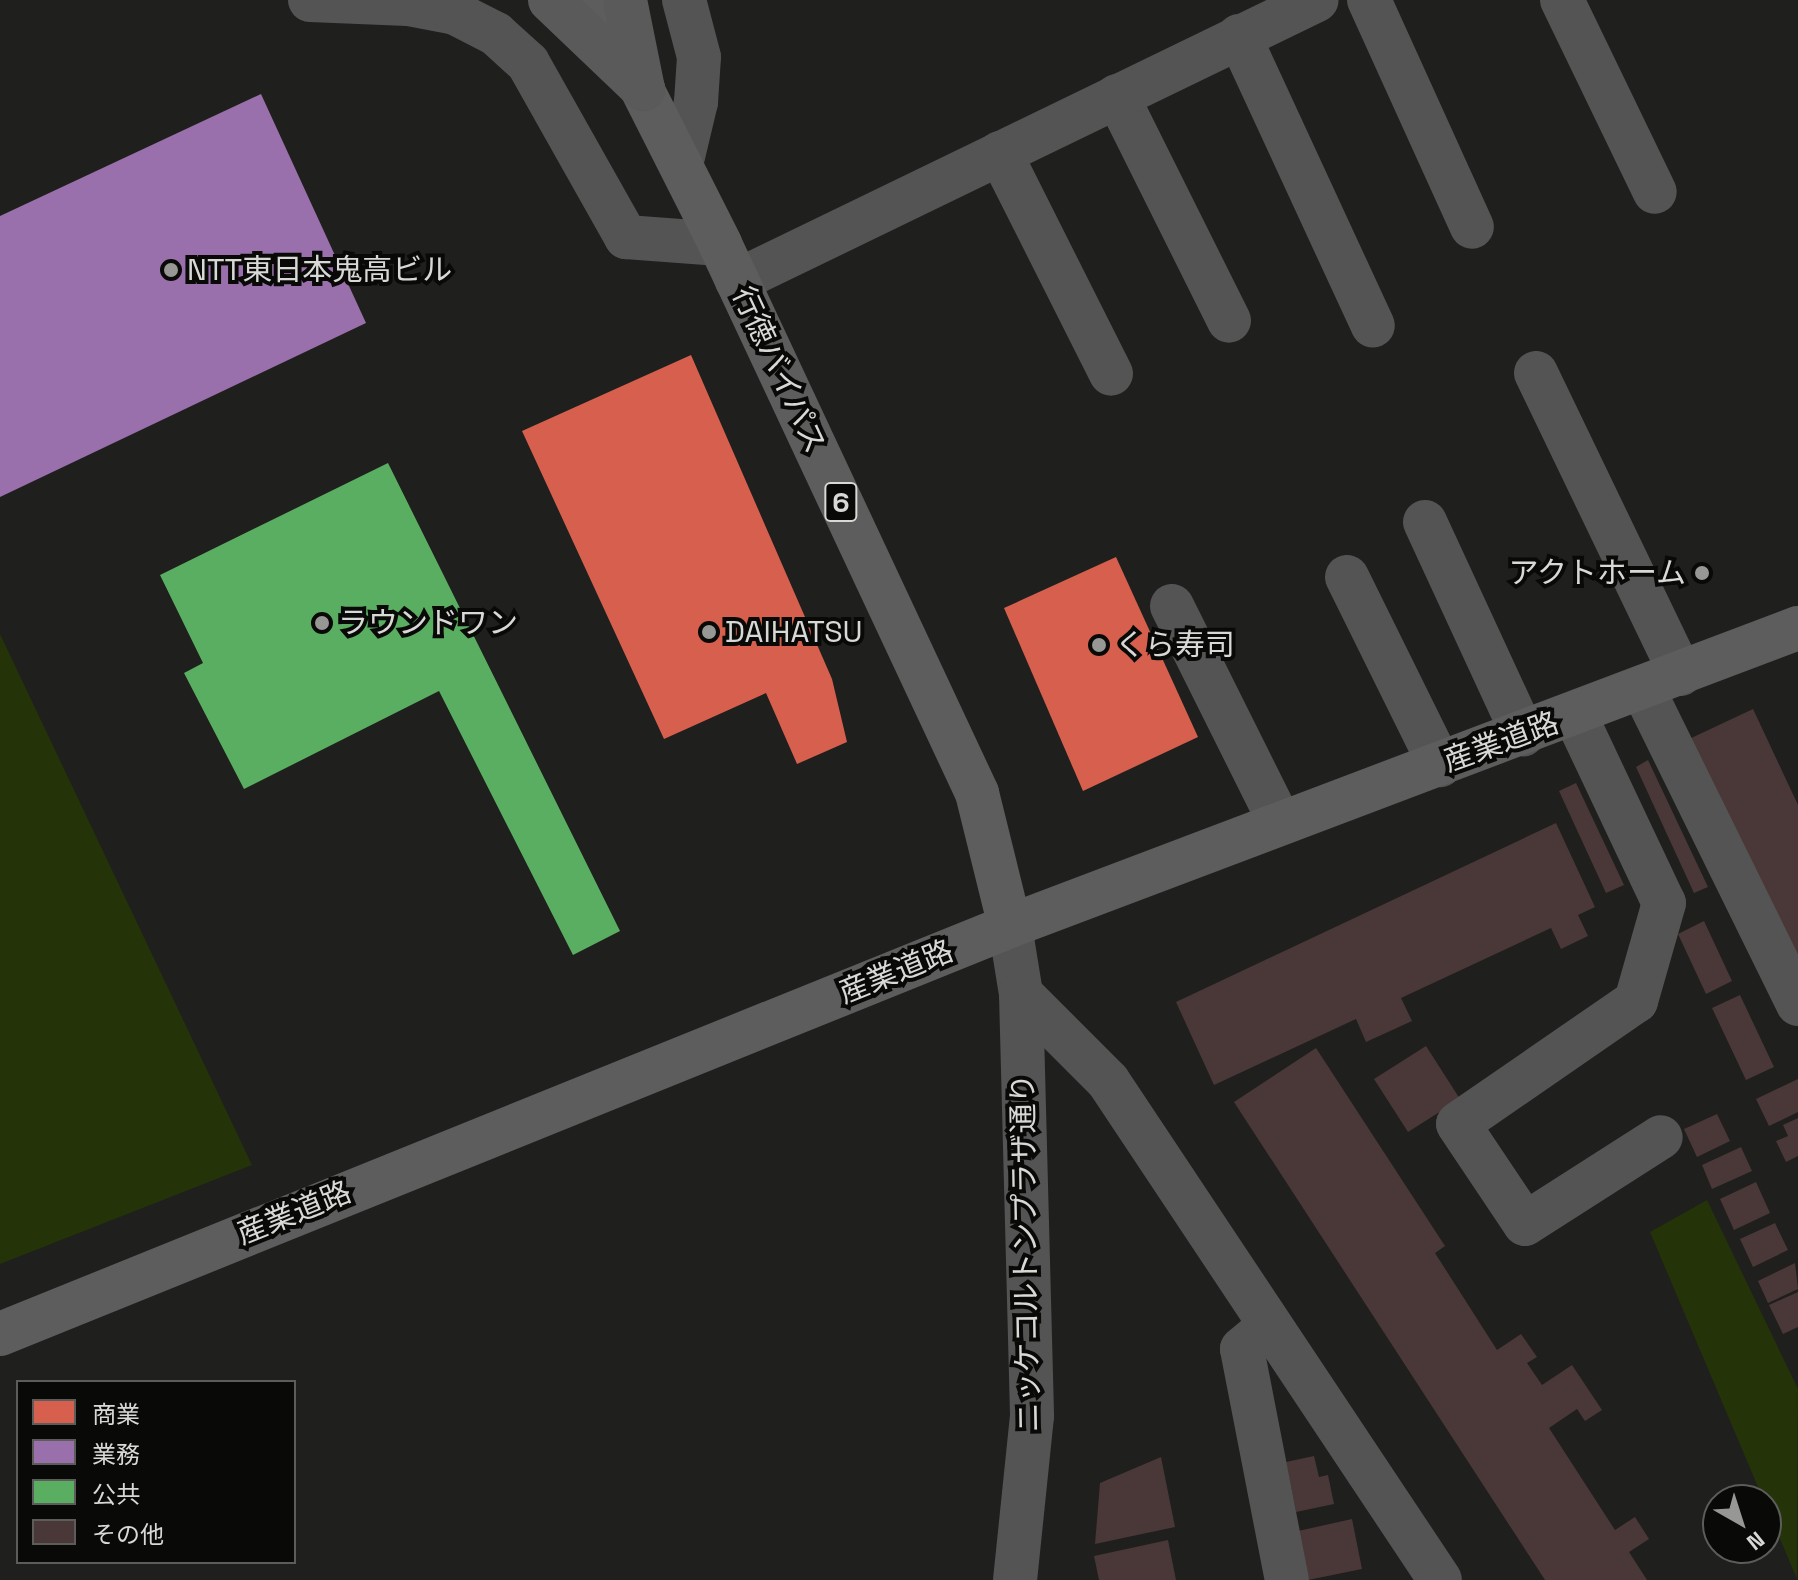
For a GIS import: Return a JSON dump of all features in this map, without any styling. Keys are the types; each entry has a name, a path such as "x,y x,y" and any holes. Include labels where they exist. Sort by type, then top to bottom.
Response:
{"highway":[{"path":"550,0 643,89"},
{"path":"625,0 643,89"}],"main road":[{"name":"行徳バイパス","path":"597,0 728,263 977,793 1010,926"},
{"name":"産業道路","path":"0,1334 1010,926 1575,715 1798,628"}],"street":[{"path":"310,0 424,7 455,13 496,34 528,63 626,237 728,263 1000,153 1117,96 1238,23 1317,0"},
{"path":"681,165 696,102 699,57 684,0"},
{"path":"1369,0 1472,227"},
{"path":"1562,0 1655,192"},
{"path":"1238,23 1373,326"},
{"path":"1117,96 1228,321"},
{"path":"1000,153 1112,374"},
{"path":"1536,373 1798,1004"},
{"path":"1425,522 1523,734"},
{"path":"1347,577 1440,765"},
{"path":"1172,606 1280,823"},
{"path":"1575,715 1664,903 1636,1001 1458,1124 1525,1224 1661,1137"},
{"name":"ニッケコルトンプラザ通り","path":"1010,926 1021,994 1032,1416 1015,1580"},
{"path":"1021,994 1108,1081 1268,1327 1440,1580"},
{"path":"1268,1327 1242,1349 1287,1580"}],"green space":[{"path":"0,634 252,1165 0,1264"},
{"path":"1707,1200 1798,1389 1797,1579 1782,1544 1782,1484 1757,1484 1650,1232"}],"building: 商業":[{"path":"691,355 832,679 847,742 797,764 766,693 664,739 522,431"},
{"path":"1116,557 1198,737 1083,791 1004,608"}],"building: 業務":[{"name":"NTT東日本鬼高ビル","path":"261,94 366,323 0,497 0,216"}],"building: 公共":[{"path":"388,463 620,931 573,955 439,691 244,789 184,673 203,663 160,575"}],"building: その他":[{"path":"1753,709 1798,805 1798,977 1687,740"},
{"path":"1648,760 1708,887 1694,893 1636,767"},
{"path":"1576,783 1624,885 1606,893 1559,791"},
{"path":"1556,823 1595,907 1578,915 1588,936 1561,949 1551,928 1401,998 1412,1021 1366,1042 1356,1019 1214,1085 1176,1002"},
{"path":"1704,921 1732,981 1706,994 1678,934"},
{"path":"1740,995 1774,1067 1746,1080 1712,1008"},
{"path":"1426,1046 1460,1099 1408,1132 1374,1079"},
{"path":"1316,1048 1445,1246 1435,1253 1497,1350 1521,1334 1537,1357 1527,1363 1542,1385 1572,1365 1602,1410 1585,1421 1577,1409 1549,1428 1615,1530 1635,1517 1649,1539 1629,1552 1647,1580 1545,1580 1234,1102"},
{"path":"1798,1079 1798,1112 1769,1126 1756,1099"},
{"path":"1717,1114 1730,1141 1697,1157 1684,1129"},
{"path":"1798,1118 1798,1156 1786,1162 1776,1141 1788,1136 1783,1125"},
{"path":"1741,1147 1752,1171 1712,1189 1702,1165"},
{"path":"1756,1182 1770,1213 1734,1230 1720,1199"},
{"path":"1775,1223 1788,1250 1753,1267 1740,1239"},
{"path":"1795,1263 1798,1289 1768,1303 1758,1281"},
{"path":"1798,1292 1798,1327 1783,1334 1769,1305"},
{"path":"1314,1456 1319,1477 1328,1475 1334,1504 1296,1512 1286,1462"},
{"path":"1161,1457 1175,1527 1095,1544 1100,1483"},
{"path":"1352,1519 1362,1569 1308,1580 1298,1531"},
{"path":"1168,1540 1176,1580 1099,1580 1094,1556"}],"place":[{"name":"NTT東日本鬼高ビル","path":"171,270"},
{"name":"アクトホーム","path":"1702,573"},
{"name":"ラウンドワン","path":"322,623"},
{"name":"DAIHATSU","path":"709,632"},
{"name":"くら寿司","path":"1099,645"}]}
